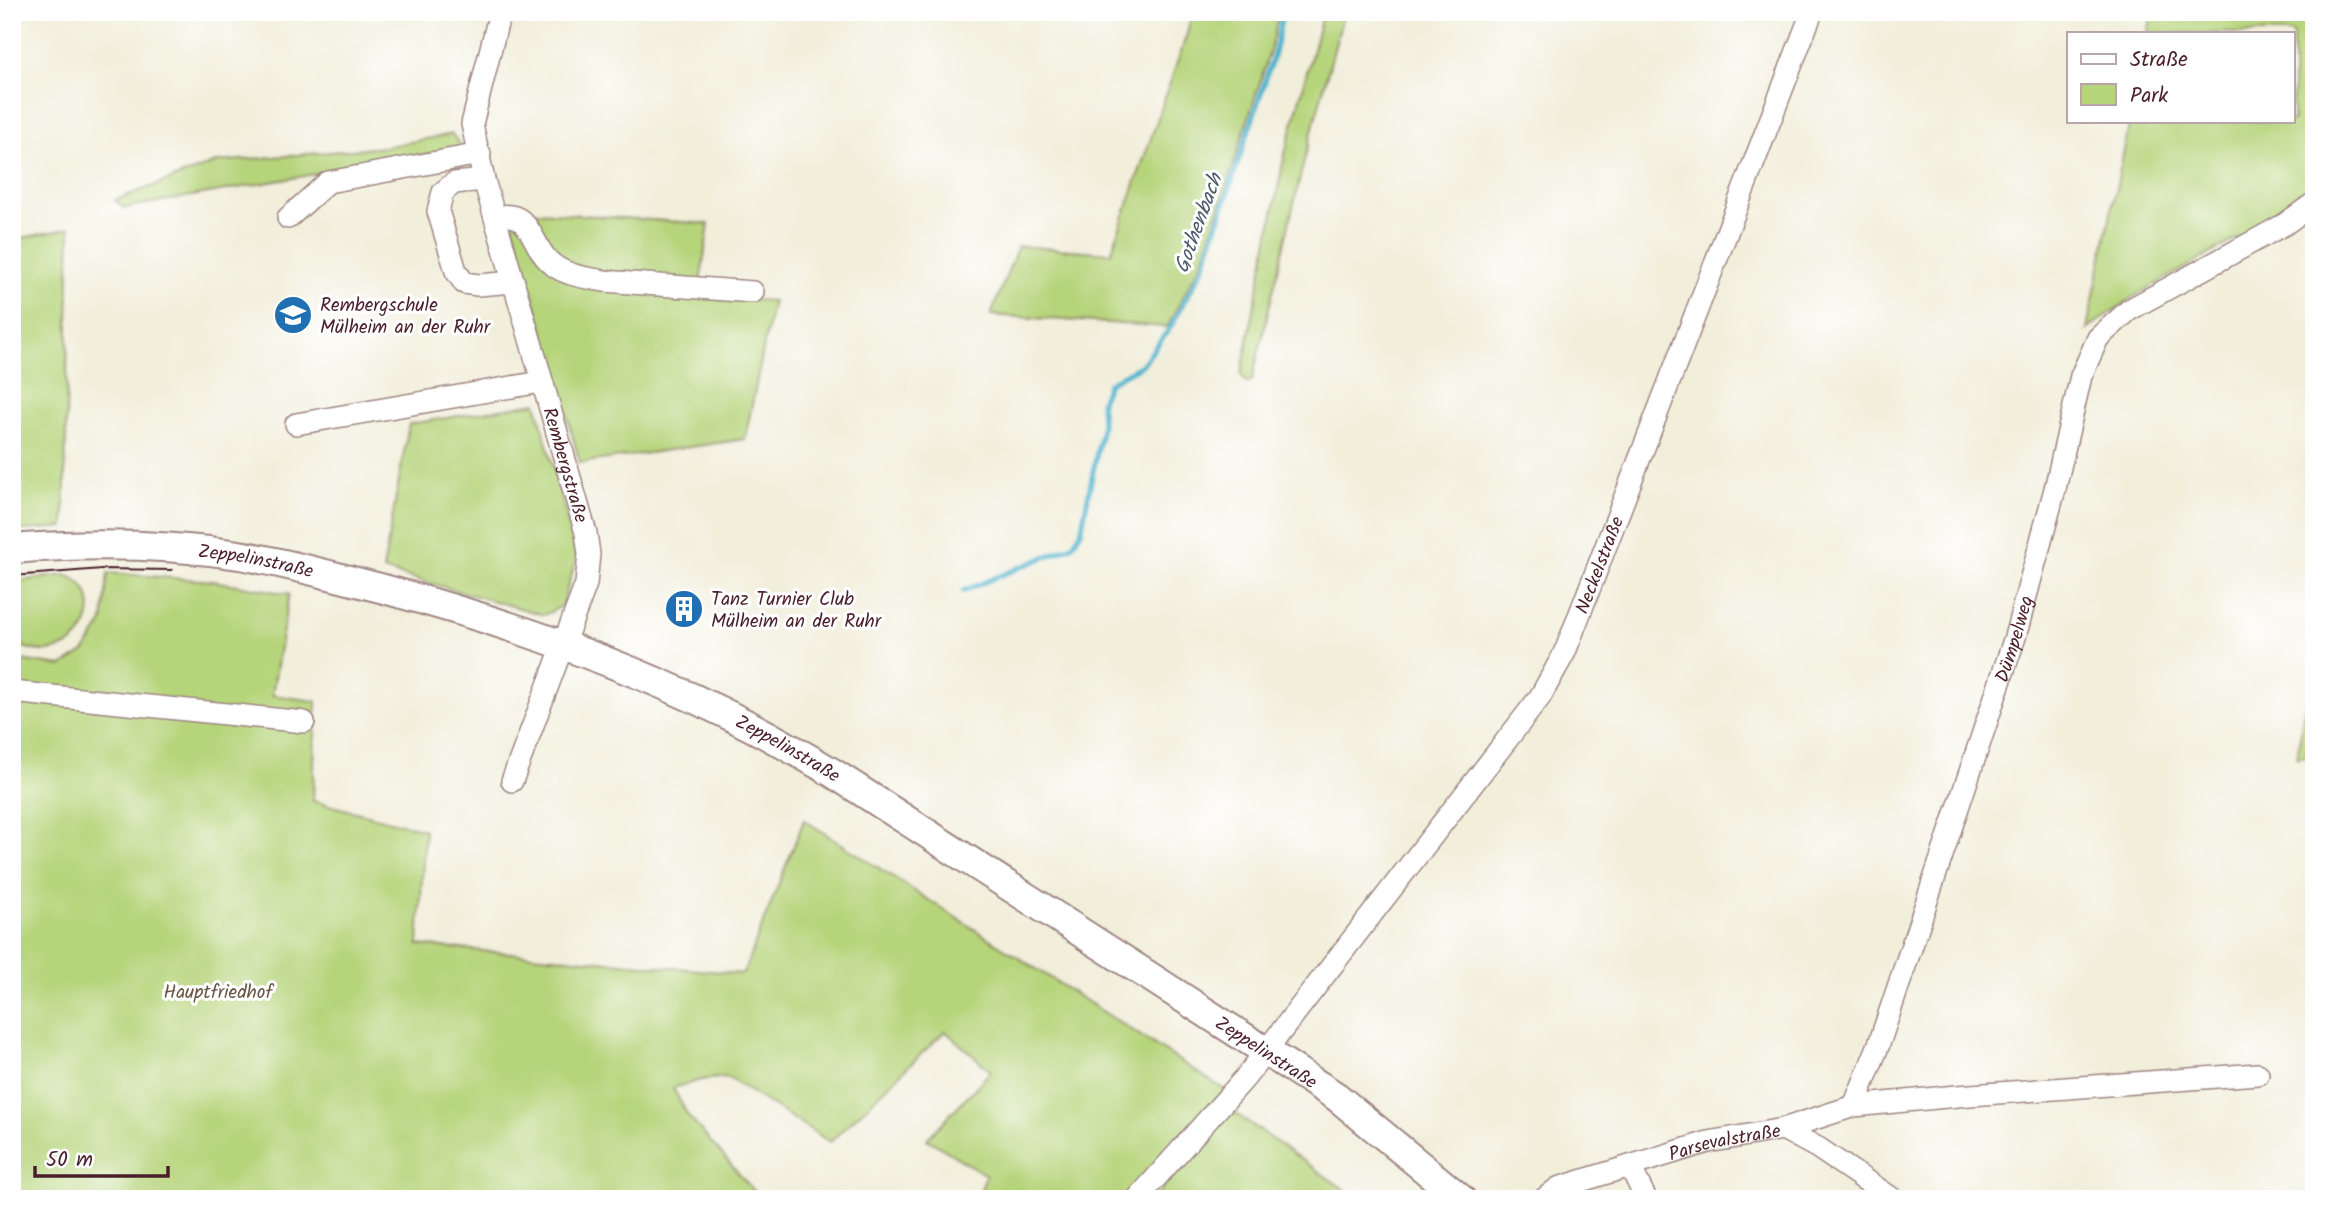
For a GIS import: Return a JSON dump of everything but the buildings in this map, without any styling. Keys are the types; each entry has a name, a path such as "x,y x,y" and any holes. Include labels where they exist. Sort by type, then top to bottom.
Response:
{"main road":[{"name":"Zeppelinstraße","path":"12,549 82,544 156,547 240,555 329,575 444,606 564,646 662,685 750,726 833,773 1337,1097 1461,1199"}],"street":[{"name":"Rembergstraße","path":"500,12 472,124 484,180 586,533 589,554 586,584 512,780"},
{"name":"Neckelstraße","path":"1138,1199 1245,1078 1540,697 1565,652 1812,12"},
{"path":"288,218 328,182 480,154"},
{"path":"484,180 454,183 443,192 439,211 456,271 464,283 478,285 514,282"},
{"name":"Dümpelweg","path":"1854,1106 1879,1044 2015,637 2055,489 2081,376 2098,338 2129,310 2285,224 2314,203"},
{"path":"495,217 513,214 521,219 548,261 580,276 604,281 753,292"},
{"path":"296,424 541,382"},
{"path":"12,692 304,722"},
{"path":"1783,1129 1854,1106 2258,1074"},
{"name":"Parsevalstraße","path":"1544,1199 1558,1188 1708,1142 1783,1129 1818,1148 1892,1199"},
{"path":"1630,1166 1646,1199"}],"green space":[{"path":"1192,12 1279,12 1270,51 1203,259 1167,327 991,315 1018,246 1111,253 1187,34"},
{"path":"1323,12 1344,12 1303,165 1252,380 1247,383 1241,375 1284,158"},
{"path":"2152,12 2314,12 2314,196 2138,294 2087,329 2130,122 2294,122 2294,32 2148,32"},
{"path":"452,134 462,148 124,208 115,200 218,162 384,147"},
{"path":"509,210 709,224 698,297 773,301 745,439 580,463"},
{"path":"70,228 64,527 12,531 12,240"},
{"path":"536,403 577,556 562,606 544,615 383,570 409,424"},
{"name":"Hauptfriedhof","path":"108,573 213,581 289,594 272,695 316,701 313,801 425,830 418,945 743,974 804,820 1225,1090 1125,1199 990,1199 981,1190 986,1175 927,1139 991,1071 945,1031 830,1142 727,1077 701,1080 673,1088 688,1116 761,1199 12,1199 12,659 62,666 85,651 103,622"},
{"path":"65,575 80,583 88,597 89,612 85,628 74,641 58,649 37,650 12,642 12,582"},
{"path":"2314,700 2314,753 2297,758 2305,704"},
{"path":"1229,1109 1358,1199 1153,1199"}],"waterway":[{"name":"Gothenbach","path":"963,591 1072,546 1081,532 1102,427 1101,401 1109,383 1142,365 1170,328 1203,268 1274,54 1283,12"}],"tram line":[{"path":"12,576 102,569 172,570"}],"place":[{"name":"Rembergschule Mülheim an der Ruhr","path":"293,315"},
{"name":"Tanz Turnier Club Mülheim an der Ruhr","path":"684,609"}]}
